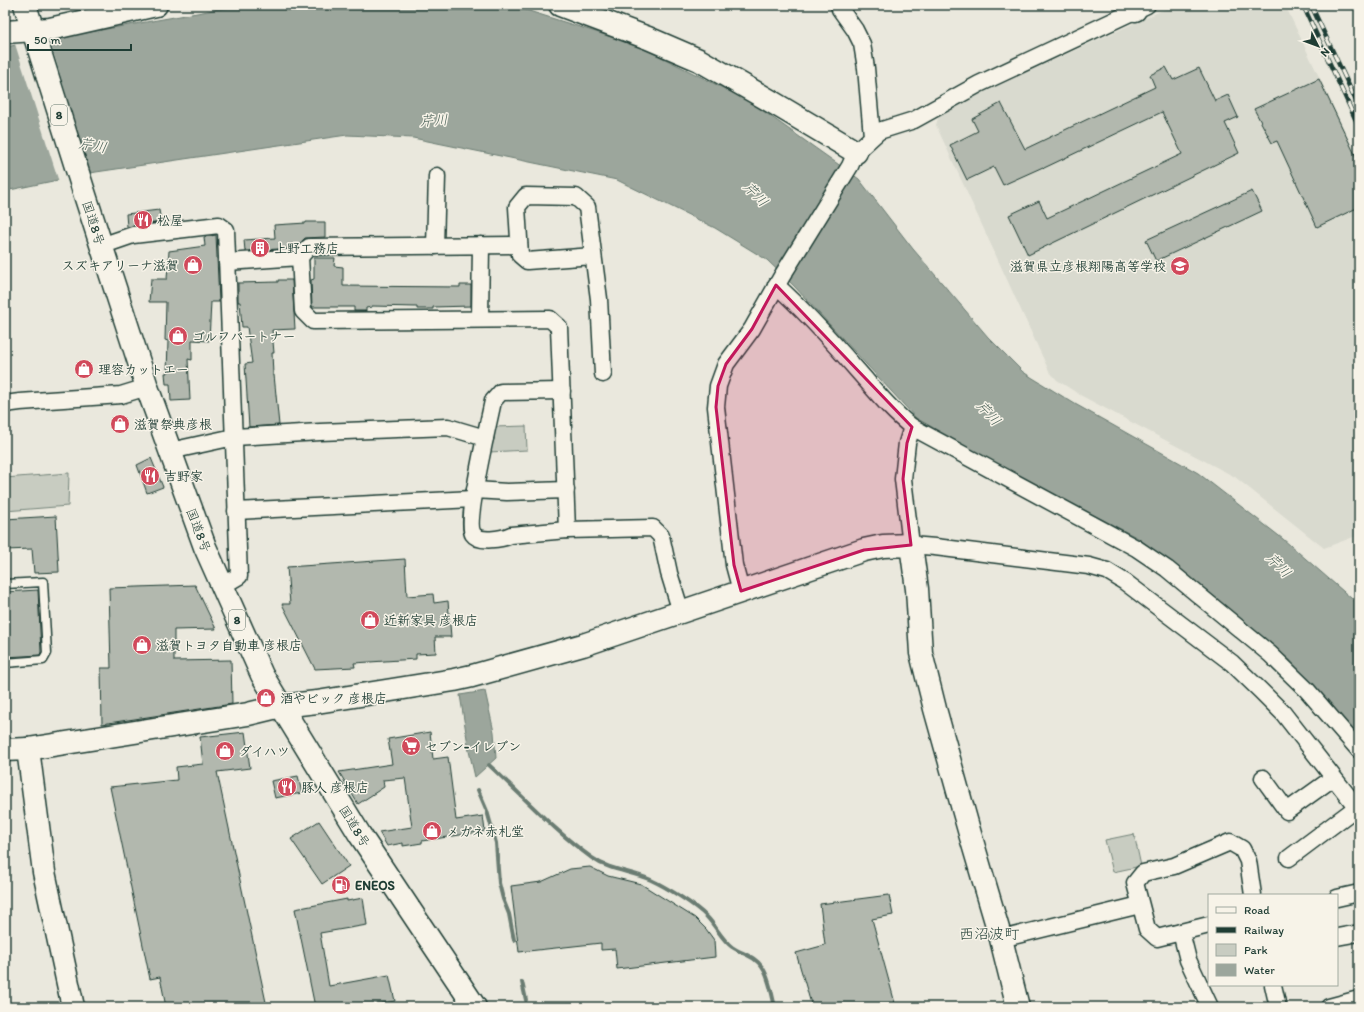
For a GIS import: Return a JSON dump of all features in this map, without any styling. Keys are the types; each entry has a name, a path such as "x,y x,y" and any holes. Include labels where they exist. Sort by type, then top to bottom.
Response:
{"main road":[{"name":"国道8号","path":"25,5 147,387 205,547 222,586 262,675 360,835 475,1007"},
{"path":"5,32 34,34 156,5"},
{"path":"560,5 648,38 699,60 767,99 853,159"},
{"path":"5,750 28,749 248,714 281,706 332,700 466,677 583,645 864,550 883,546 911,545 917,589 921,653 968,827 1001,939 1018,1007"},
{"path":"28,749 44,872 73,1007"}],"street":[{"path":"839,5 862,44 866,68 872,136"},
{"path":"741,591 734,565 716,407 718,386 726,364 752,329 779,281 853,159 878,131 914,120 979,84 1139,7"},
{"path":"435,246 437,176"},
{"path":"593,256 527,261 520,255 517,207 526,196 576,197 587,207 593,256 597,271 603,374"},
{"path":"101,246 132,235 219,225 226,230 239,576 222,586"},
{"path":"480,319 481,245"},
{"path":"227,262 300,257 309,247 520,245"},
{"path":"300,257 303,311 313,321 550,319 559,327 567,530"},
{"path":"779,281 795,302 827,335 886,403 912,427 1078,515 1136,548 1167,569 1270,654 1307,690 1359,750"},
{"path":"5,404 121,395 147,387"},
{"path":"562,391 501,392 493,401 474,494 471,529 476,537 481,539 567,530 653,528 661,536 669,574 681,612"},
{"path":"170,451 234,437 320,432 448,427 485,438"},
{"path":"912,427 906,443 903,479 911,545 942,547 1088,566 1107,572 1132,587 1232,663 1283,714 1358,808 1289,858"},
{"path":"236,511 474,494 566,490"},
{"path":"1263,778 1287,811 1333,778"},
{"path":"1208,925 1157,938 1146,929 1135,882 1143,873 1174,866 1230,842 1242,849 1248,862 1253,894"},
{"path":"1338,898 1359,893"},
{"path":"1001,939 1059,920 1140,905"},
{"path":"1181,932 1188,960 1210,1007"},
{"path":"1338,937 1359,933"},
{"path":"1273,986 1278,1007"},
{"path":"1329,1007 1359,999"}],"lane":[{"path":"5,584 43,582 47,653 43,660 5,663"}],"highlighted area":[{"path":"776,285 912,427 907,443 903,479 911,545 864,550 741,591 734,565 716,407 718,386 726,364 752,329"}],"shaded area":[{"name":"滋賀県立彦根翔陽高等学校","path":"1174,5 1285,5 1359,161 1359,535 1324,548 1235,477 1080,395 1057,380 1049,371 936,125 940,112"}],"green space":[{"path":"526,426 527,450 489,452 494,427"},
{"path":"69,473 68,506 5,511 5,478"},
{"path":"1134,834 1141,866 1113,872 1105,840"}],"water":[{"name":"芹川","path":"242,5 510,5 637,45 749,101 859,179 913,249 988,337 1023,372 1075,404 1198,473 1283,539 1359,605 1359,737 1290,660 1206,591 1138,538 1015,474 916,418 794,286 767,260 715,228 617,180 413,138 347,135 96,172 5,191 5,47"},
{"path":"485,691 494,732 496,758 475,777 469,751 460,695"}],"pier":[{"path":"49,38 91,175 59,182 15,44"}],"building":[{"path":"1166,67 1173,80 1199,68 1215,101 1228,95 1238,117 1225,123 1239,153 1028,255 1009,215 1039,201 1047,218 1182,154 1162,112 1044,168 1043,167 1003,185 994,167 967,180 950,145 978,131 972,119 1001,103 1025,149 1155,87 1150,75"},
{"path":"1319,79 1359,163 1359,207 1317,227 1277,141 1272,143 1254,109"},
{"path":"1252,191 1262,211 1156,261 1146,240"},
{"name":"松屋","path":"159,210 161,222 127,227 126,214"},
{"path":"325,222 325,237 305,238 296,248 245,251 244,240 275,238 274,225"},
{"path":"216,235 219,302 211,302 209,341 192,340 192,360 188,359 190,400 171,401 170,384 166,384 165,373 167,373 168,341 165,340 166,302 149,302 151,279 167,279 169,251 205,246 204,237"},
{"path":"314,258 335,258 334,266 343,267 343,286 460,287 460,285 471,285 471,306 417,309 417,307 372,306 366,308 366,311 354,311 354,307 312,307 311,280 314,279"},
{"path":"278,280 292,280 295,329 272,330 274,353 272,353 273,375 279,425 249,427 245,364 252,363 247,327 242,327 240,302 238,302 238,283 278,282"},
{"name":"吉野家","path":"151,458 163,487 147,493 137,465"},
{"path":"56,516 59,572 34,573 32,549 5,550 5,519"},
{"name":"近新家具 彦根店","path":"405,559 407,596 433,594 434,603 448,601 451,637 435,637 436,653 416,654 416,659 354,663 355,667 315,669 282,604 290,604 287,567"},
{"name":"滋賀トヨタ自動車 彦根店","path":"195,585 216,629 174,630 174,661 231,660 232,704 102,724 101,668 111,668 109,588"},
{"path":"38,590 40,655 5,657 5,592"},
{"path":"245,732 250,768 217,772 267,1007 166,1007 160,977 150,979 110,787 177,780 176,767 203,764 200,737"},
{"path":"430,732 433,759 448,757 456,820 483,816 485,831 422,841 422,843 403,846 403,843 387,846 379,832 412,827 405,778 383,780 384,787 358,804 339,772 392,764 388,739"},
{"name":"豚人 彦根店","path":"298,776 302,793 275,798 271,781"},
{"path":"319,821 349,866 322,884 291,839"},
{"path":"590,867 608,876 641,884 695,918 714,940 715,957 617,969 615,949 601,950 601,943 519,952 511,886 541,882 570,869"},
{"path":"889,895 893,915 872,919 896,1007 812,1007 796,953 825,945 820,904"},
{"path":"363,898 367,925 320,933 329,986 389,975 395,1001 360,1007 315,1007 295,909 347,899 347,901"}],"waterway":[{"path":"489,765 552,825 592,858 606,866 651,880 665,887 702,912 728,944 759,963 768,980 775,1007"},
{"path":"478,790 487,811 496,843 499,883 509,914 514,940"},
{"path":"522,982 526,1000"}],"railway":[{"path":"1303,5 1359,127"},
{"path":"1311,5 1359,107"}],"place":[{"name":"松屋","path":"143,220"},
{"name":"上野工務店","path":"260,248"},
{"name":"スズキアリーナ滋賀","path":"193,265"},
{"name":"滋賀県立彦根翔陽高等学校","path":"1180,266"},
{"name":"ゴルフパートナー","path":"178,336"},
{"name":"理容カットエー","path":"84,369"},
{"name":"滋賀祭典彦根","path":"120,424"},
{"name":"吉野家","path":"150,476"},
{"name":"近新家具 彦根店","path":"370,620"},
{"name":"滋賀トヨタ自動車 彦根店","path":"142,645"},
{"name":"酒やビック 彦根店","path":"266,698"},
{"name":"セブン-イレブン","path":"411,746"},
{"name":"ダイハツ","path":"225,751"},
{"name":"豚人 彦根店","path":"287,787"},
{"name":"メガネ赤札堂","path":"432,831"},
{"name":"ENEOS","path":"341,885"}],"district":[{"name":"西沼波町","path":"989,934"}]}
